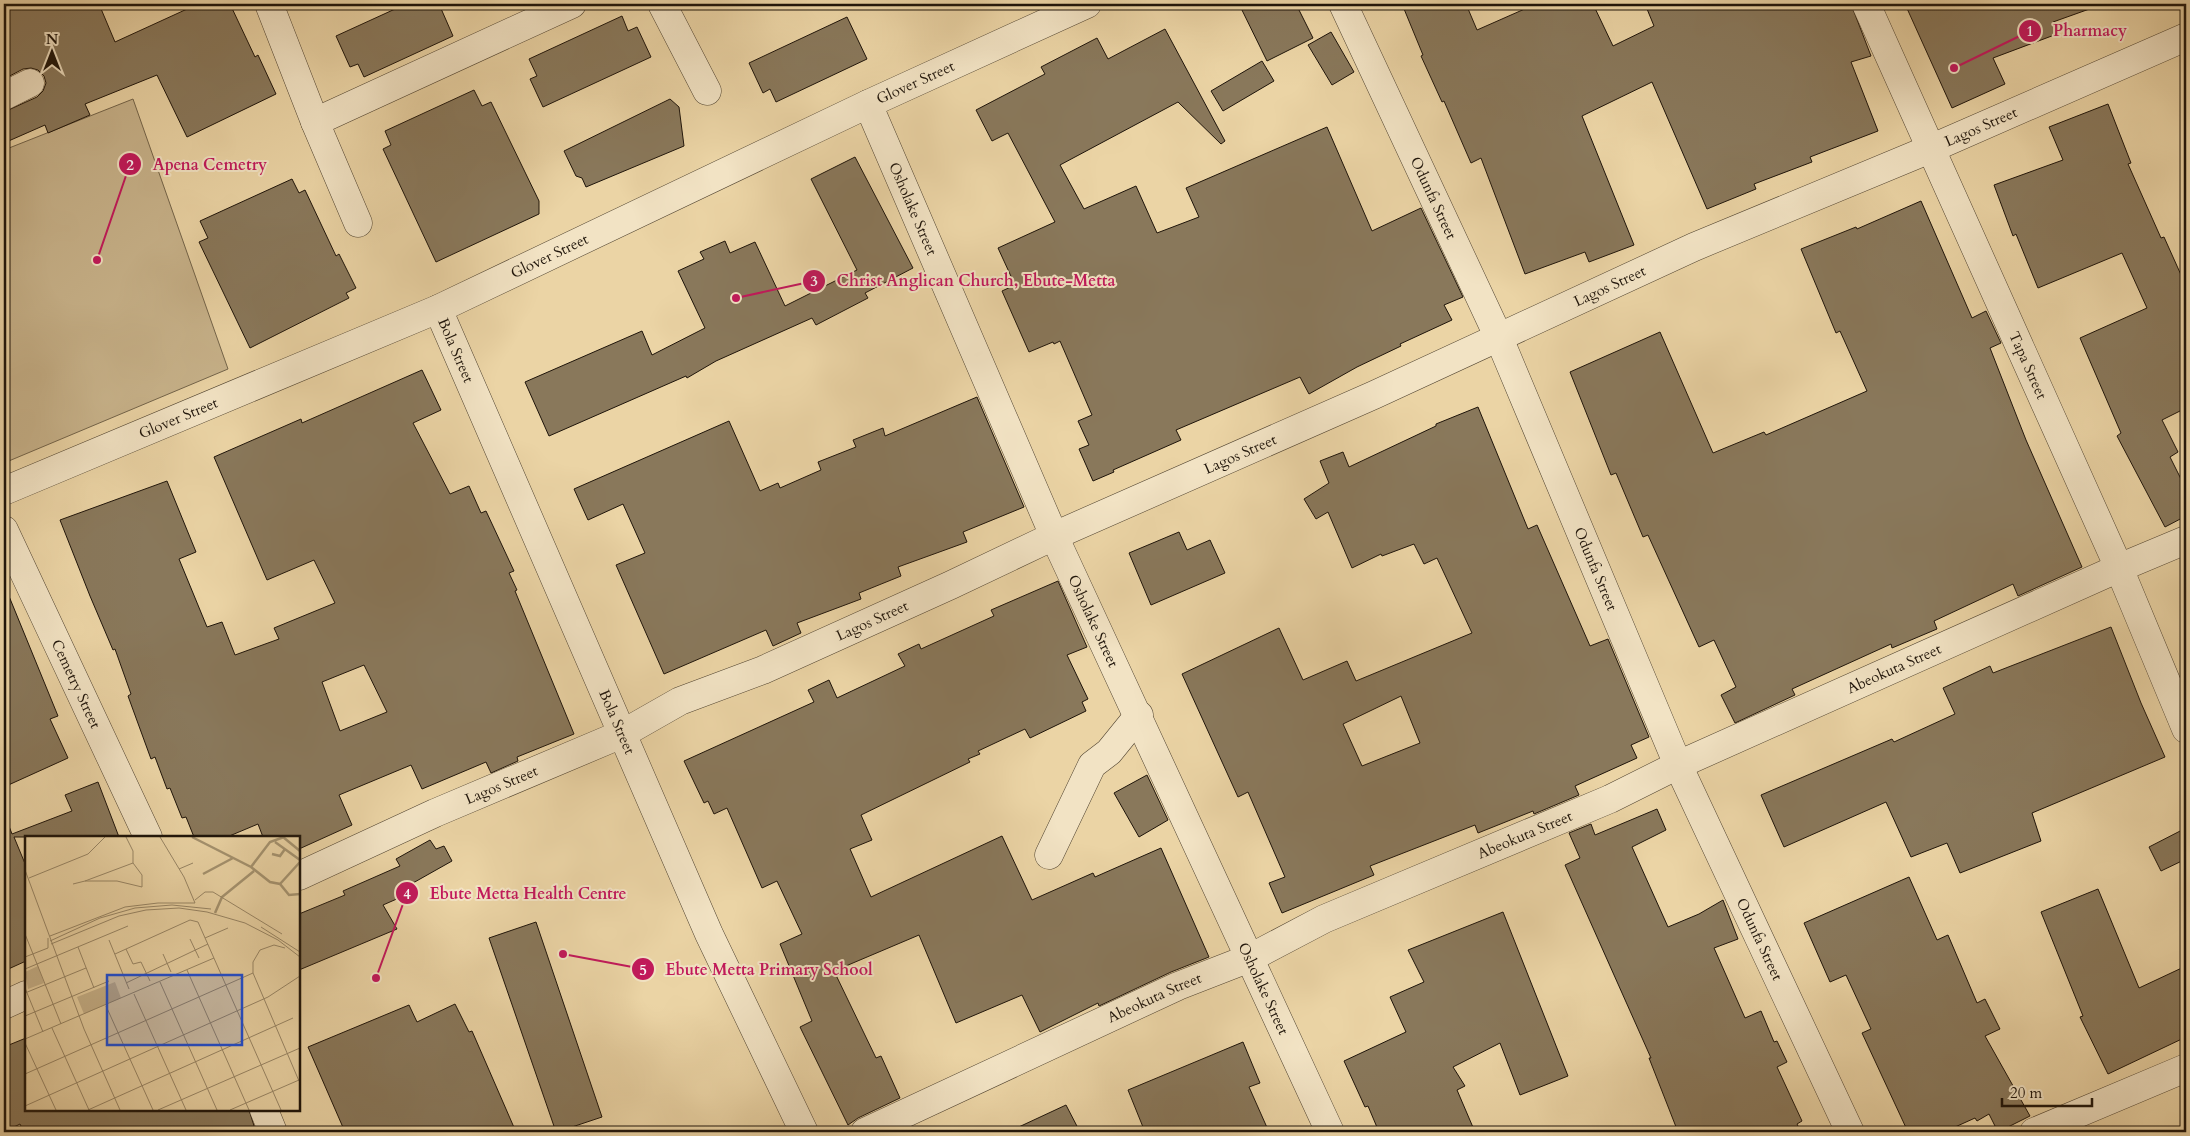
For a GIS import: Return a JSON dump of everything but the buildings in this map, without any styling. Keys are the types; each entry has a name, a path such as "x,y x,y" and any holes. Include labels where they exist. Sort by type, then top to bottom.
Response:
{"street":[{"path":"269,4 314,122 358,223"},
{"path":"314,122 572,4"},
{"path":"662,4 707,90"},
{"name":"Glover Street","path":"4,490 438,309 868,104 1087,4"},
{"name":"Odunfa Street","path":"1343,4 1499,338 1678,765 1850,1132"},
{"name":"Tapa Street","path":"1866,4 2119,568 2186,729"},
{"name":"Lagos Street","path":"300,876 435,813 622,734 680,701 763,670 1054,536 1499,338 1694,248 1930,150 2186,37"},
{"path":"4,96 30,83"},
{"name":"Osholake Street","path":"868,104 1054,536 1330,1132"},
{"name":"Bola Street","path":"438,309 709,934 804,1132"},
{"name":"Cemetry Street","path":"4,530 148,836"},
{"name":"Abeokuta Street","path":"865,1132 1178,986 1250,958 1324,919 1610,799 1678,765 2119,568 2186,540"},
{"path":"1049,854 1092,765 1109,752 1138,715"},
{"path":"4,1005 25,995"},
{"path":"2034,1132 2186,1068"},
{"path":"264,1111 273,1132"}],"shaded area":[{"path":"133,99 228,369 4,463 4,150"}],"place":[{"name":"Pharmacy","path":"1954,68"},
{"name":"Apena Cemetry","path":"97,260"},
{"name":"Christ Anglican Church, Ebute-Metta","path":"736,298"},
{"name":"Ebute Metta Primary School","path":"563,954"},
{"name":"Ebute Metta Health Centre","path":"376,978"}]}
